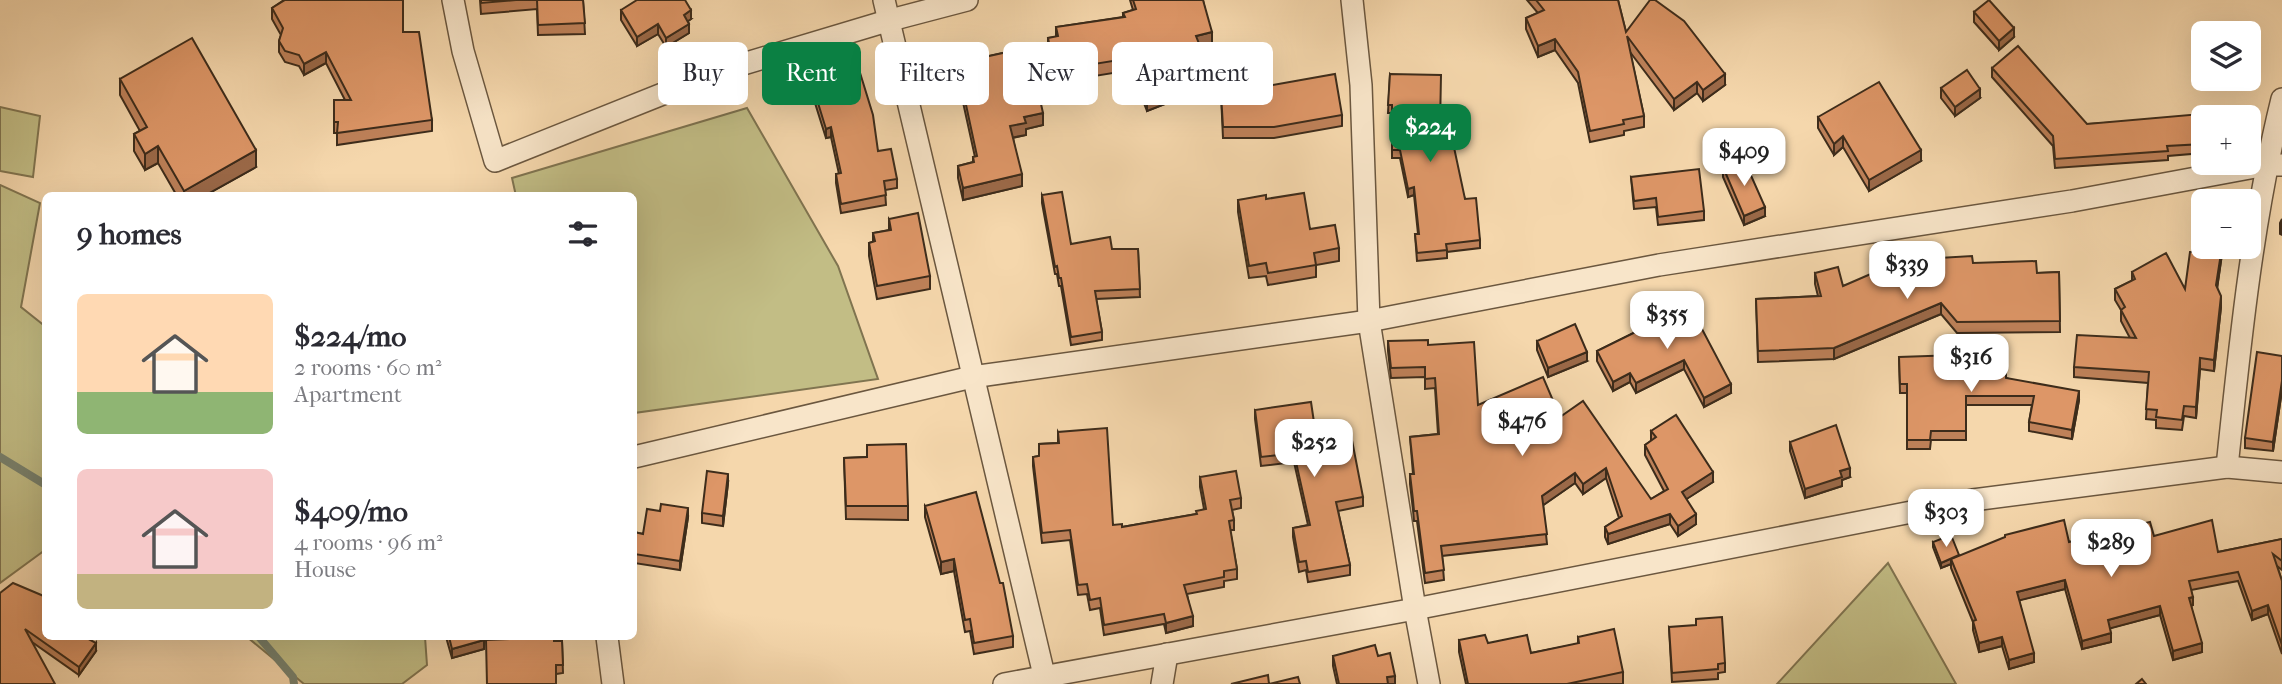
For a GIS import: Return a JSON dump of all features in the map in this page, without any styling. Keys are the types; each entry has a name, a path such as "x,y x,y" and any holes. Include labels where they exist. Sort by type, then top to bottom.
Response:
{"street":[{"path":"453,0 463,51 495,161 720,71 885,10 967,0"},
{"path":"1352,0 1361,85 1369,321 1429,684"},
{"path":"885,10 1044,675"},
{"path":"2227,467 2244,295 2274,165 2282,99"},
{"path":"637,456 972,377 1369,321 1659,265 2071,201 2274,165"},
{"path":"1004,684 1415,610 1973,500 2227,467 2282,472"},
{"path":"607,640 613,684"},
{"path":"1162,684 1167,654"}],"shaded area":[{"path":"0,107 40,116 33,177 0,171"},
{"path":"747,108 838,266 878,379 637,413 637,192 515,192 512,178"},
{"path":"0,185 40,203 21,307 42,324 42,552 0,583"},
{"path":"1888,563 1956,684 1777,684"},
{"path":"251,640 425,640 427,665 402,684 304,684"}],"building":[{"path":"285,0 403,0 403,32 419,32 432,120 337,133 334,100 351,100 326,52 304,64 299,55 285,51 279,41 283,28 272,8"},
{"path":"481,0 516,0 481,3"},
{"path":"537,0 583,0 585,23 538,25"},
{"path":"637,0 685,0 691,10 684,15 689,24 666,38 658,24 637,37 621,10"},
{"path":"1133,0 1203,0 1212,32 1196,36 1198,42 1112,42 1112,61 1098,63 1098,42 1049,42 1048,38 1058,36 1056,27 1125,17 1123,13 1136,9"},
{"path":"1536,0 1618,0 1626,32 1650,0 1655,0 1684,21 1725,74 1703,90 1697,82 1674,99 1627,36 1644,116 1623,120 1624,124 1590,131 1578,72 1555,39 1538,46 1526,18 1544,10"},
{"path":"1989,0 2014,28 1999,41 1974,12"},
{"path":"192,38 256,150 184,191 158,146 145,154 134,134 147,127 120,79"},
{"path":"2018,46 2087,124 2191,115 2191,145 2167,146 2168,151 2055,159 2053,136 1992,68"},
{"path":"1003,53 1003,105 1041,105 1043,113 1024,117 1026,123 1010,126 1022,174 963,188 958,166 974,162 973,157 977,156 966,105 989,105 989,56"},
{"path":"1967,70 1980,89 1955,107 1941,88"},
{"path":"1335,74 1342,115 1274,127 1223,127 1222,105 1273,105 1273,85"},
{"path":"1390,74 1441,75 1440,126 1449,124 1465,199 1476,198 1480,240 1446,244 1447,250 1417,253 1415,234 1419,234 1414,187 1408,189 1400,150 1392,150 1392,105 1388,105"},
{"path":"861,76 873,115 878,151 891,149 897,179 884,181 886,195 841,204 836,174 841,173 831,127 826,129 819,105 861,105"},
{"path":"1879,82 1921,150 1869,180 1843,136 1834,144 1818,117"},
{"path":"1745,162 1765,207 1744,216 1723,167"},
{"path":"1699,169 1704,211 1658,217 1656,198 1634,201 1631,177"},
{"path":"1062,192 1071,244 1110,237 1112,249 1138,249 1140,289 1095,291 1102,332 1071,337 1042,195"},
{"path":"1304,193 1310,229 1335,225 1339,248 1314,253 1316,265 1268,273 1266,263 1249,266 1238,200"},
{"path":"918,213 930,276 877,286 869,243 875,241 873,233 891,230 889,219"},
{"path":"2190,252 2191,259 2220,259 2216,285 2221,296 2214,360 2200,358 2196,407 2184,406 2182,420 2156,417 2157,410 2146,409 2149,372 2074,367 2077,335 2136,338 2121,310 2125,307 2115,289 2135,279 2132,272 2166,253 2185,289"},
{"path":"1972,256 1973,263 2036,261 2037,273 2059,272 2060,321 1957,322 1941,303 1834,348 1758,351 1756,299 1821,296 1815,273 1838,267 1843,286 1889,266 1892,272 1922,259"},
{"path":"1684,295 1731,384 1704,398 1684,360 1636,383 1630,373 1613,382 1597,351 1672,314 1667,305"},
{"path":"1575,324 1587,352 1548,368 1537,341"},
{"path":"1428,340 1428,345 1474,342 1478,405 1543,377 1560,417 1583,401 1651,499 1668,489 1645,445 1656,437 1651,431 1676,415 1713,472 1682,492 1696,514 1678,526 1670,514 1608,534 1605,527 1622,516 1606,468 1583,484 1575,473 1542,496 1547,534 1441,546 1444,570 1425,573 1417,511 1414,511 1410,437 1439,434 1435,378 1425,379 1425,367 1391,368 1388,341"},
{"path":"2257,352 2282,356 2282,381 2273,442 2245,438"},
{"path":"1986,354 1969,373 2006,372 2006,378 2079,391 2072,430 2029,422 2034,396 1966,396 1966,431 1931,431 1930,440 1907,440 1907,384 1900,384 1899,357"},
{"path":"1311,402 1316,436 1350,430 1363,497 1336,502 1350,565 1308,572 1306,561 1299,562 1293,528 1310,525 1294,453 1261,457 1255,410"},
{"path":"1836,425 1850,468 1840,471 1842,477 1805,489 1790,442"},
{"path":"1107,428 1113,525 1122,524 1122,527 1197,514 1196,511 1206,509 1200,477 1236,471 1241,498 1230,500 1234,520 1229,521 1237,569 1224,571 1224,577 1184,585 1193,616 1166,623 1164,614 1104,625 1100,598 1090,600 1087,584 1078,585 1070,530 1042,533 1033,457 1039,456 1039,444 1059,443 1058,432"},
{"path":"906,444 908,506 846,506 844,458 867,457 867,445"},
{"path":"707,471 728,474 723,516 702,513"},
{"path":"976,492 1000,583 1003,583 1013,636 974,643 970,619 965,620 954,559 941,562 925,506"},
{"path":"661,504 688,508 680,561 637,554 637,533 643,534 647,509 660,511"},
{"path":"2064,520 2069,542 2150,522 2154,536 2212,520 2218,552 2282,539 2282,561 2273,554 2282,581 2282,645 2268,605 2252,611 2238,572 2189,581 2193,597 2189,598 2202,643 2173,651 2160,606 2108,620 2111,633 2082,641 2065,580 2017,592 2034,653 2009,660 2002,637 1979,643 1973,621 1976,620 1951,559 2005,535"},
{"path":"1951,535 1959,555 1941,563 1933,542"},
{"path":"13,583 42,595 42,640 90,640 96,643 79,667 25,629 55,684 0,684 0,593"},
{"path":"1722,617 1725,663 1718,664 1718,669 1672,673 1669,627 1696,625 1696,619"},
{"path":"1614,629 1623,672 1567,684 1468,684 1459,640 1485,635 1488,643 1527,635 1531,653 1579,643 1578,637"},
{"path":"450,640 484,640 452,649"},
{"path":"486,640 562,641 563,665 556,665 556,684 487,684"},
{"path":"1375,645 1378,656 1390,653 1395,676 1387,677 1388,684 1339,684 1333,656"},
{"path":"1268,675 1269,684 1231,684"},
{"path":"1298,677 1300,684 1269,684"}],"waterway":[{"path":"0,457 42,483"},
{"path":"262,640 293,677 294,684"}]}
